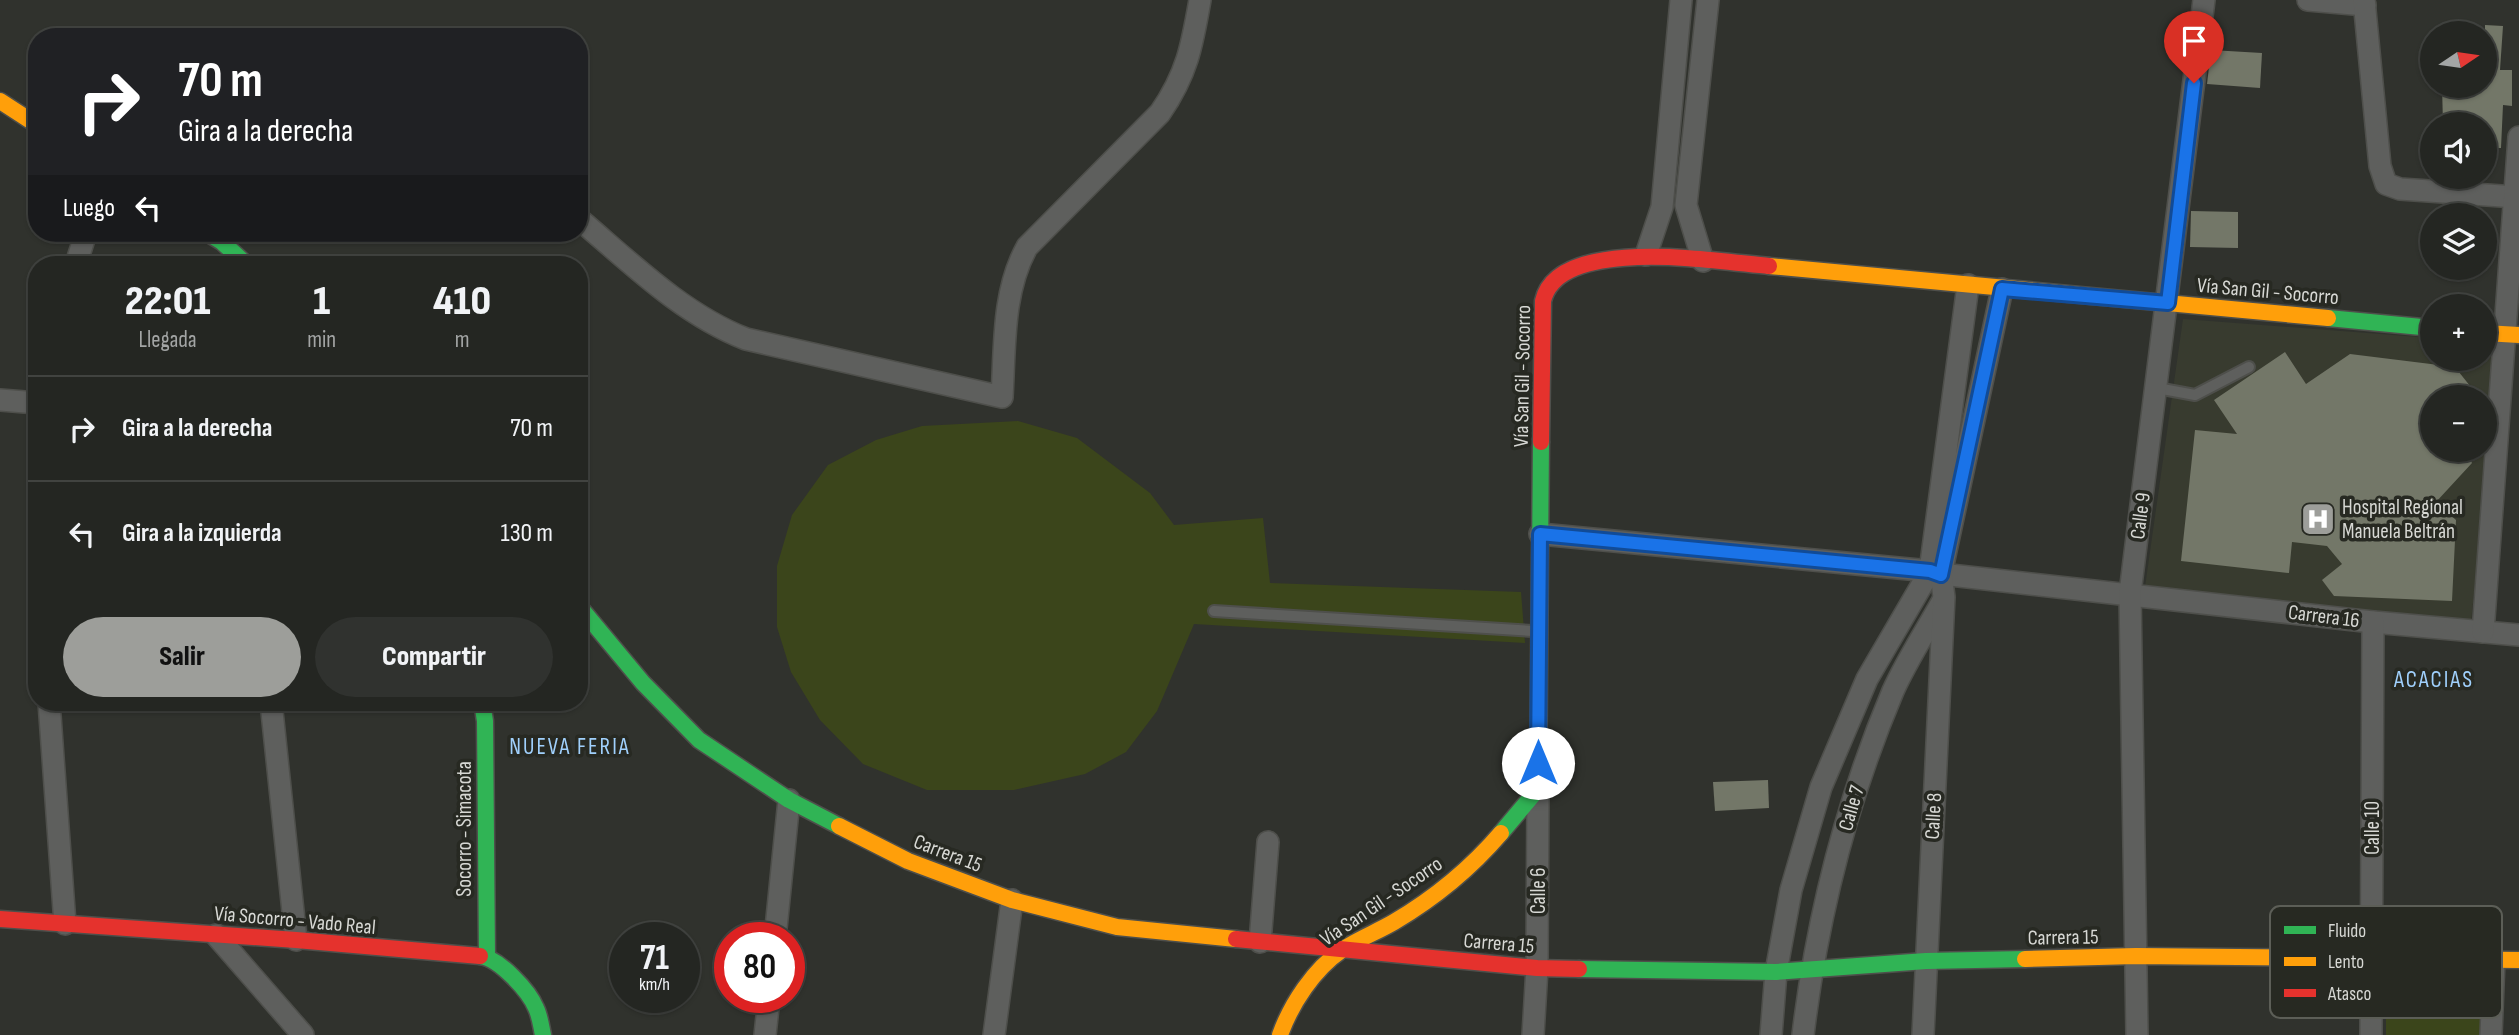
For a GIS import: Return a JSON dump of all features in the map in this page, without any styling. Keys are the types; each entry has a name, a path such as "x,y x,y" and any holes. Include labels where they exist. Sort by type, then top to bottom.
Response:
{"main road":[{"path":"0,101 28,119"},
{"path":"222,242 237,256"},
{"name":"Vía San Gil - Socorro","path":"1280,1035 1286,1018 1315,974 1341,950 1395,921 1452,881 1495,840 1538,789 1542,318 1544,296 1555,279 1585,263 1646,255 2420,327"},
{"name":"Carrera 15","path":"588,617 643,683 699,740 789,800 908,862 1012,900 1117,927 1537,968 1776,972 1926,961 2136,956 2270,957"},
{"name":"Socorro - Simacota","path":"483,711 487,957"},
{"name":"Vía Socorro - Vado Real","path":"0,919 487,957"},
{"path":"487,957 512,975 536,1007 543,1035"}],"street":[{"path":"588,227 705,321 724,330 746,339 1002,397 1009,303 1020,260 1027,247 1160,113 1184,73 1193,41 1199,0"},
{"path":"1646,255 1661,207 1681,0"},
{"path":"1703,261 1686,205 1708,0"},
{"name":"Calle 9","path":"2137,1035 2130,593 2204,0"},
{"path":"2308,0 2365,2 2379,166 2386,184 2400,189 2516,188"},
{"path":"2483,632 2502,334 2519,137"},
{"path":"1935,573 1968,285"},
{"path":"1771,1035 1776,972 1791,890 1821,787 1867,679 1935,573 2002,289"},
{"path":"0,400 28,402"},
{"name":"Carrera 16","path":"1540,534 2519,635"},
{"name":"Calle 8","path":"1923,1035 1944,597 1935,573"},
{"name":"Calle 7","path":"1803,1035 1811,970 1854,792 1895,688 1944,597"},
{"name":"Calle 10","path":"2371,906 2374,621"},
{"path":"50,711 65,924"},
{"path":"272,711 296,940"},
{"path":"1821,787 1854,792"},
{"name":"Calle 6","path":"1533,1035 1537,968 1538,789"},
{"path":"777,922 789,800"},
{"path":"1260,942 1268,842"},
{"path":"994,1035 1012,900"},
{"path":"216,934 268,998 303,1035"},
{"path":"765,1035 767,1013"}],"lane":[{"path":"2157,388 2195,394 2249,368"},
{"path":"1214,611 1540,632"}],"shaded area":[{"name":"Hospital Regional Manuela Beltrán","path":"2183,319 2420,337 2420,371 2495,371 2494,385 2420,385 2420,462 2487,462 2471,623 2145,587"}],"green space":[{"path":"1018,421 1077,438 1150,493 1174,525 1263,518 1270,583 1521,592 1525,643 1194,624 1157,711 1126,752 1085,774 1014,790 927,790 863,764 820,720 791,672 777,627 777,566 792,515 828,465 876,440 922,426"},
{"path":"2386,1018 2481,1018 2480,1035 2386,1035"}],"building":[{"path":"2497,26 2503,26 2500,70 2512,70 2512,106 2503,105 2501,148 2497,148 2497,112 2443,112 2442,98 2497,98"},
{"path":"2211,50 2262,53 2260,88 2207,84"},
{"path":"2191,211 2238,212 2238,248 2190,247"},
{"name":"Hospital Regional Manuela Beltrán","path":"2285,352 2306,384 2350,354 2420,363 2420,371 2458,371 2469,385 2420,385 2420,462 2472,463 2436,502 2456,520 2452,601 2334,596 2322,580 2342,564 2327,546 2292,542 2289,573 2181,561 2195,430 2237,434 2214,400"},
{"path":"1768,780 1769,808 1715,811 1713,782"}],"traffic: fast":[{"path":"222,242 237,256"},
{"path":"2328,318 2420,327"},
{"path":"1501,833 1538,789 1541,442"},
{"path":"588,617 643,683 699,740 789,800 839,826"},
{"path":"483,711 487,957"},
{"path":"480,956 504,969 527,993 537,1011 543,1035"},
{"path":"1579,969 1776,972 1926,961 2025,959"}],"traffic: slow":[{"path":"0,101 28,119"},
{"path":"1769,266 2328,318"},
{"path":"2497,334 2519,335"},
{"path":"839,826 908,861 1012,900 1117,927 1236,939"},
{"path":"1280,1035 1290,1011 1322,967 1354,942 1394,922 1437,893 1501,833"},
{"path":"2025,959 2136,956 2270,957"},
{"path":"2502,960 2519,960"}],"traffic: jam":[{"path":"1541,442 1543,301 1555,280 1578,267 1608,259 1680,258 1769,266"},
{"path":"0,919 480,956"},
{"path":"1236,939 1537,968 1579,969"}],"place":[{"name":"Hospital Regional Manuela Beltrán","path":"2318,519"}],"district":[{"name":"ACACIAS","path":"2434,679"},
{"name":"NUEVA FERIA","path":"570,746"}],"route":[{"path":"1538,763 1540,534 1930,571 1941,575 2002,289 2168,303 2194,83"}]}
